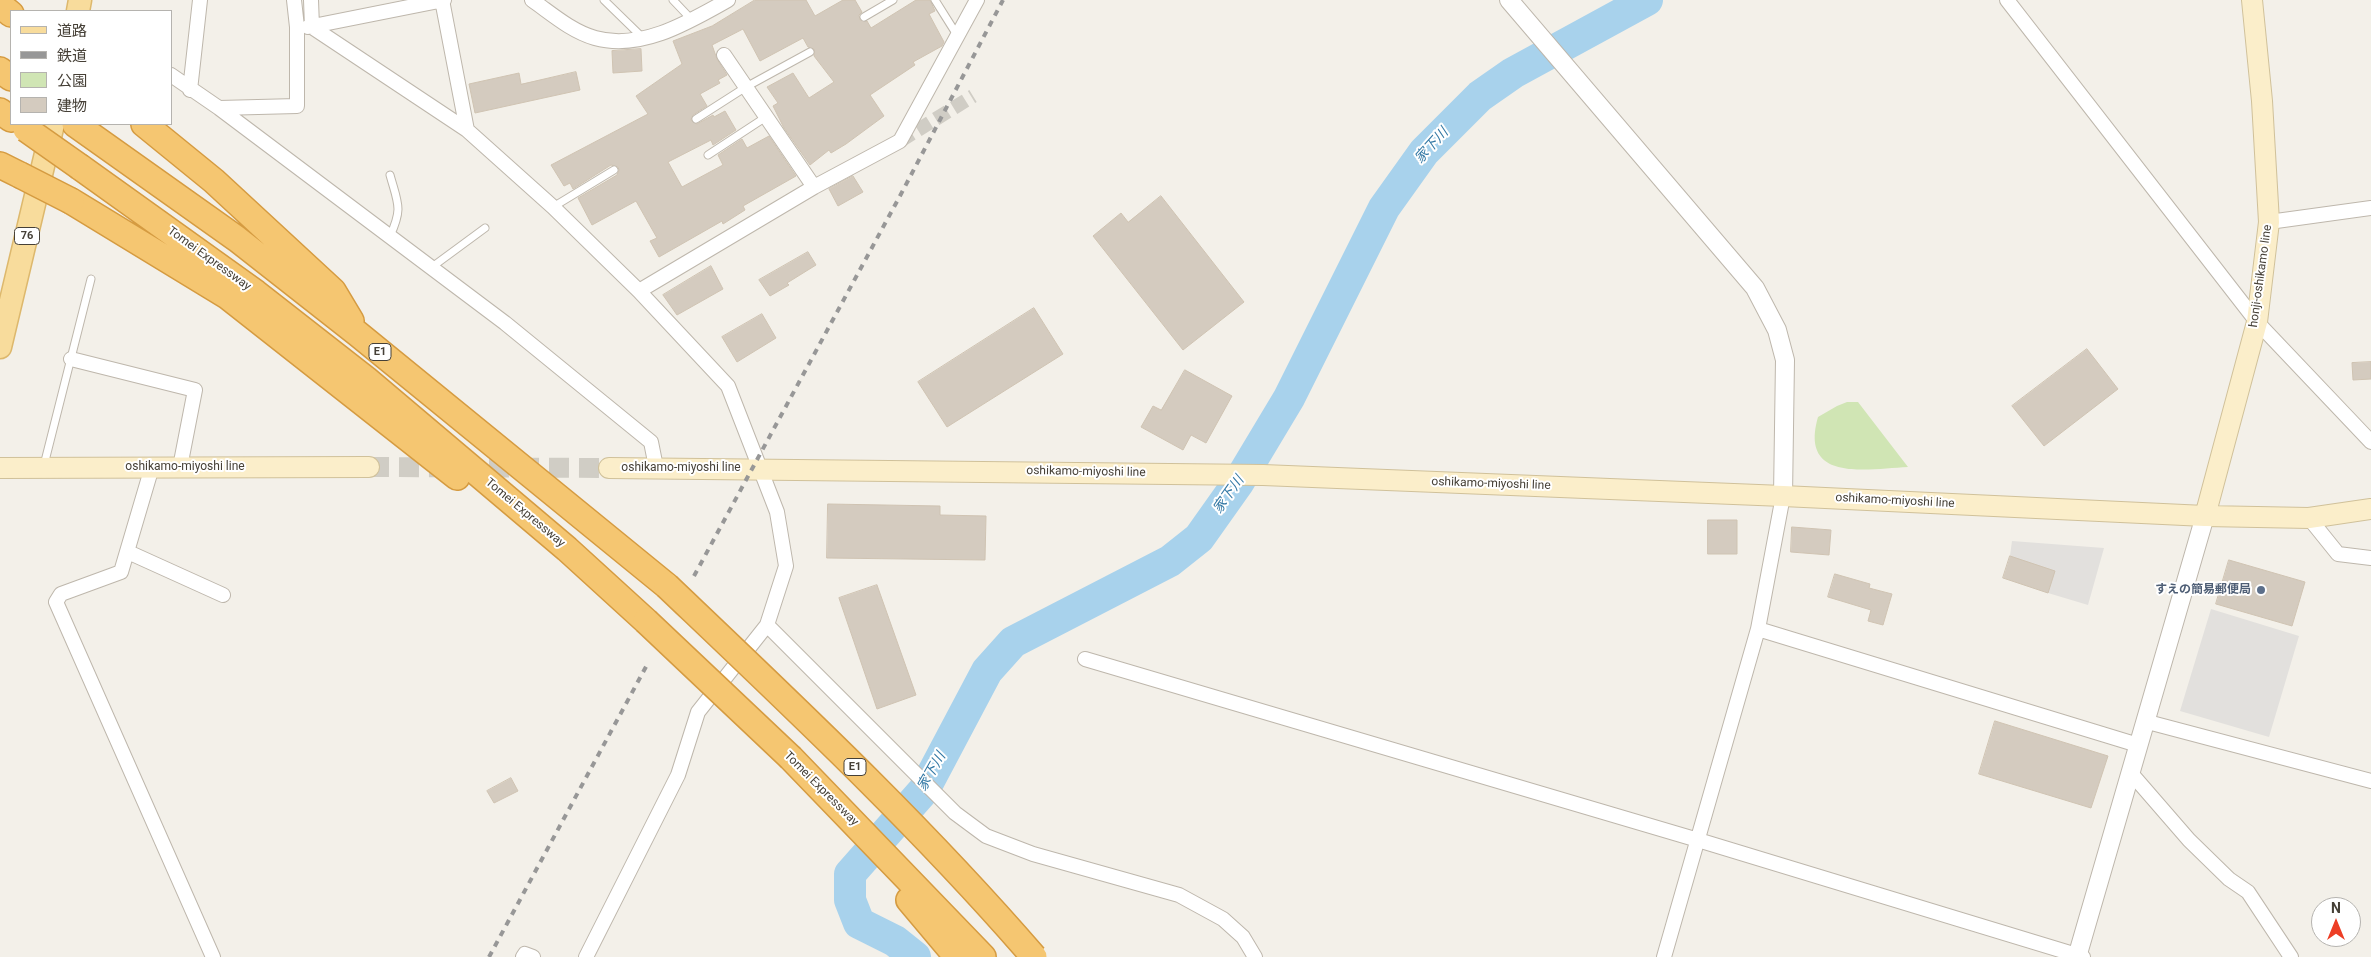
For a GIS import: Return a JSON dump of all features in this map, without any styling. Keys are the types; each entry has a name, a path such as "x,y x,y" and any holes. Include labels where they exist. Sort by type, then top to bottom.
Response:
{"highway":[{"path":"0,4 10,13"},
{"name":"Tomei Expressway","path":"19,125 256,293 366,379 568,549 791,758 984,957"},
{"path":"145,125 214,181 333,290 358,334"},
{"name":"E1","path":"79,127 237,239 358,334 668,586 818,729 994,911 1034,957"},
{"path":"10,170 71,201 227,296 506,516 568,549"},
{"path":"791,758 957,957"}],"main road":[{"name":"honji-oshikamo line","path":"2205,516 2256,322 2269,222 2262,101 2252,0"},
{"name":"76","path":"0,347 53,125"},
{"name":"oshikamo-miyoshi line","path":"0,468 152,466 369,467"},
{"name":"oshikamo-miyoshi line","path":"609,468 1263,474 2205,516 2309,518 2371,509"}],"street":[{"path":"190,90 200,0"},
{"path":"219,108 297,106 297,27 294,0"},
{"path":"311,0 312,27"},
{"path":"297,27 312,27 443,0 468,130"},
{"path":"532,0 566,25 594,38 622,42 651,37 692,20 728,0"},
{"path":"638,290 814,187 900,141 977,0"},
{"path":"1509,0 1567,71 1755,288 1777,330 1785,360 1783,496 1758,629 1664,957"},
{"path":"2007,0 2256,322 2371,442"},
{"path":"312,27 468,130 553,207 638,290 728,386 777,512 786,566 767,625 698,712 678,775 586,957"},
{"path":"724,55 814,187"},
{"path":"172,77 219,108 505,323 651,442 656,467"},
{"path":"2269,222 2371,208"},
{"path":"71,359 196,390 180,466"},
{"path":"152,466 122,572 61,594 56,602 213,957"},
{"path":"1085,658 1698,840 2079,956 2144,721 2205,516"},
{"path":"2309,518 2338,554 2371,558"},
{"path":"128,552 223,595"},
{"path":"767,625 955,813 986,836 1033,854 1179,895 1223,918 1243,937 1255,957"},
{"path":"1758,629 2138,745"},
{"path":"2144,721 2371,781"},
{"path":"2130,772 2189,840 2229,879 2248,892 2291,957"},
{"path":"523,957 525,954 533,957"}],"lane":[{"path":"604,0 643,38"},
{"path":"673,0 692,20"},
{"path":"864,17 893,0"},
{"path":"935,0 958,35"},
{"path":"696,119 746,87 810,52"},
{"path":"708,155 766,117"},
{"path":"553,207 614,170"},
{"path":"390,176 398,205 398,218 390,236"},
{"path":"432,268 485,228"},
{"path":"44,468 91,279"}],"green space":[{"path":"1847,402 1858,402 1908,467 1856,469 1840,467 1827,462 1818,453 1815,438 1818,417"}],"shaded area":[{"path":"2012,541 2104,548 2088,605 2048,593 2010,556"},
{"path":"2211,609 2299,636 2269,737 2180,711"}],"building":[{"path":"755,0 806,0 815,16 843,0 855,0 862,12 859,15 860,20 867,21 871,28 916,0 930,0 935,11 929,14 944,42 942,46 913,62 915,65 870,95 884,116 846,144 831,153 829,150 810,165 784,128 773,106 778,103 767,87 793,73 809,98 834,82 814,56 814,49 808,47 803,38 760,61 743,29 712,45 717,59 727,75 718,80 720,83 700,94 707,106 693,115 691,120 697,124 725,111 736,130 713,145 711,140 668,162 682,187 723,165 718,155 742,139 747,148 769,136 796,176 743,206 745,210 723,224 722,221 659,257 650,241 657,238 636,201 592,225 578,198 617,175 618,167 611,165 573,189 570,183 564,186 551,165 648,114 636,96 682,64 673,41 712,26"},
{"path":"641,49 642,71 613,73 612,51"},
{"path":"576,72 580,90 475,113 469,84 519,73 521,84"},
{"path":"853,176 863,192 838,206 829,189"},
{"path":"1161,196 1244,302 1183,350 1093,236 1121,213 1128,222"},
{"path":"808,252 816,265 770,296 759,280"},
{"path":"711,266 723,289 677,315 663,295"},
{"path":"1034,308 1063,354 947,427 918,382"},
{"path":"762,314 776,338 737,362 722,337"},
{"path":"2087,349 2118,389 2044,446 2012,406"},
{"path":"2371,362 2371,379 2353,380 2352,363"},
{"path":"1185,370 1232,396 1206,443 1191,435 1183,450 1141,427 1153,406 1161,410"},
{"path":"828,504 940,506 940,515 986,516 985,560 827,558"},
{"path":"1708,520 1737,520 1737,554 1708,554"},
{"path":"1792,527 1831,530 1829,555 1791,552"},
{"path":"2010,556 2055,571 2048,593 2003,578"},
{"path":"2229,560 2305,582 2292,626 2216,604"},
{"path":"1835,574 1870,584 1869,588 1892,594 1883,625 1868,621 1871,610 1828,597"},
{"path":"877,585 916,695 877,709 839,598"},
{"path":"1995,721 2108,756 2091,808 1979,774"},
{"path":"511,778 518,791 494,803 487,791"}],"waterway":[{"name":"家下川","path":"915,957 895,941 859,923 850,900 850,874 924,790 987,671 1013,642 1170,561 1199,538 1238,483 1289,398 1384,208 1424,152 1480,96 1513,73 1647,0"}],"tunnel":[{"path":"900,141 973,96"},
{"path":"369,467 609,468"}],"railway":[{"path":"694,576 901,194 1003,0"},
{"path":"489,957 648,663"}],"place":[{"name":"すえの簡易郵便局","path":"2261,590"}]}
